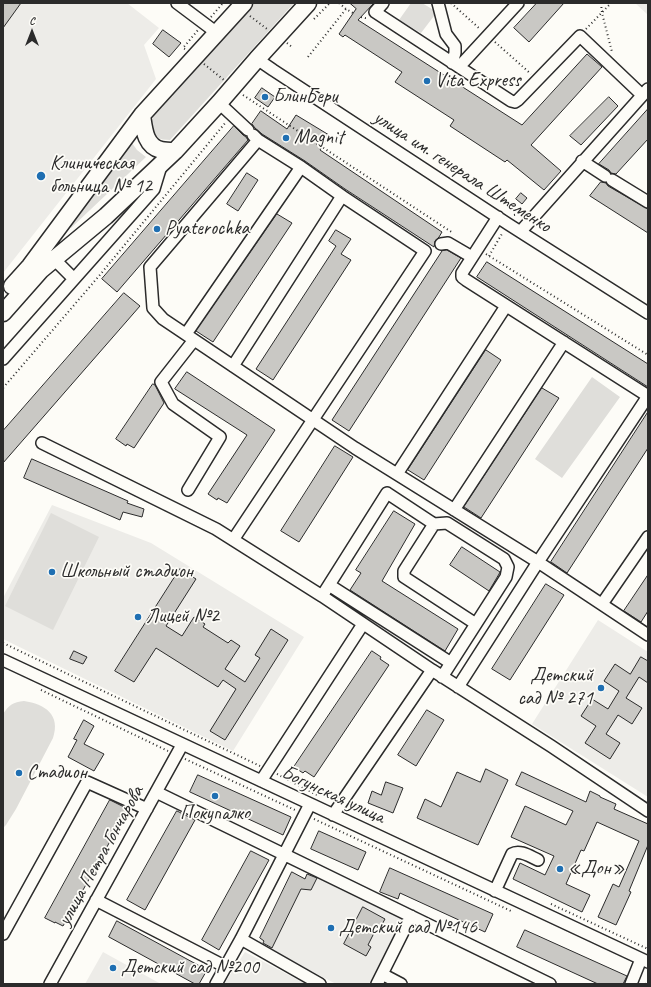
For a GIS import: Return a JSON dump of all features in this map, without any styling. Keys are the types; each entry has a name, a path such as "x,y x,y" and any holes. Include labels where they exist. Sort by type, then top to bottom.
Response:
{"highway":[{"path":"3,313 41,270 106,216 175,151 220,103 257,59 278,38 308,3"},
{"path":"3,296 30,266 189,52 217,33 242,6"},
{"path":"142,115 145,135 151,145 161,150 175,151"}],"street":[{"path":"177,3 217,33"},
{"path":"383,3 374,12 511,101 515,102 518,100 580,36 618,73 645,92 521,231"},
{"path":"438,3 446,34 455,46 455,65"},
{"path":"455,65 518,3"},
{"name":"улица им. генерала Штеменко","path":"257,59 498,217 648,313"},
{"path":"220,103 253,135 425,251 432,251 448,243 474,253"},
{"path":"253,135 150,268 153,308 162,319 313,420 538,562 648,635"},
{"path":"582,162 648,202"},
{"path":"3,359 154,189 161,164"},
{"path":"188,490 220,436 173,404 161,382 301,167"},
{"path":"233,366 342,196"},
{"path":"458,687 538,562 648,396 462,277 462,273 474,253 498,217"},
{"path":"233,540 425,251"},
{"path":"54,259 74,278"},
{"path":"397,474 506,306"},
{"path":"454,510 564,342"},
{"path":"42,443 216,529 322,596 458,687 552,746 648,811"},
{"path":"322,596 387,493 434,524 447,523 504,559 508,567 506,577 442,676"},
{"path":"434,524 404,571 404,577 476,624"},
{"path":"602,604 648,537"},
{"path":"329,585 451,663"},
{"path":"262,781 363,624"},
{"name":"Богунская улица","path":"3,660 182,745 262,781 307,809 333,815 645,961"},
{"path":"333,815 432,670"},
{"name":"улица Петра Гончарова","path":"50,984 182,745"},
{"path":"3,934 87,782 147,809"},
{"path":"156,792 550,984"},
{"path":"216,984 241,940 307,809"},
{"path":"495,891 512,854 515,852 521,852 538,860"},
{"path":"96,900 226,967"},
{"path":"401,984 379,979 411,916"},
{"path":"241,940 320,984"},
{"path":"631,984 645,961"}],"path":[{"path":"314,19 330,3"},
{"path":"339,3 346,10 353,13"},
{"path":"601,3 602,13 618,73"},
{"path":"580,36 611,3"},
{"path":"242,6 278,38 292,47"},
{"path":"308,57 346,10"},
{"path":"189,52 233,87 457,236"},
{"path":"515,59 537,80"},
{"path":"3,388 99,276 232,115"},
{"path":"474,253 648,355"},
{"path":"3,643 269,770 318,795"},
{"path":"38,689 158,747 307,809 515,912"},
{"path":"549,903 648,949"},
{"path":"646,984 648,980"}],"shaded area":[{"name":"Клиническая больница № 12","path":"3,3 127,3 159,28 144,45 156,79 3,273"},
{"path":"254,3 294,3 170,140 154,136 151,124 155,112"},
{"path":"411,3 422,3 437,12 421,33 399,20"},
{"path":"635,3 648,3 648,15"},
{"path":"132,143 137,150 146,157 71,228 68,224"},
{"path":"592,377 620,397 562,478 535,459"},
{"name":"Лицей №2","path":"52,505 151,543 304,637 233,751 3,639 3,598"},
{"name":"Школьный стадион","path":"51,513 99,537 53,630 5,606"},
{"name":"Детский сад № 271","path":"598,620 648,652 648,797 532,724"},
{"name":"Стадион","path":"24,701 45,708 53,717 55,730 53,738 16,809 3,828 3,714 12,704"},
{"name":"Детский сад №146","path":"292,872 305,878 308,873 402,918 369,984 336,984 259,942"},
{"name":"Детский сад №200","path":"103,952 161,984 85,984"},
{"path":"245,952 304,983 224,984"}],"building":[{"path":"3,3 21,3 3,28"},
{"path":"350,3 374,3 358,20 522,125 587,54 602,67 531,145 561,171 544,190 507,160 505,162 450,126 454,120 395,82 402,72 345,35 343,37 339,34 356,9"},
{"path":"537,3 564,3 529,42 514,28"},
{"path":"163,30 181,43 169,57 153,44"},
{"name":"БлинБери","path":"262,88 275,97 268,107 255,98"},
{"path":"609,97 618,106 581,145 570,136"},
{"path":"648,109 648,139 616,174 611,173 599,164"},
{"path":"261,111 287,129 296,115 329,135 320,150 442,232 435,241 434,247 262,134 252,124"},
{"path":"234,126 248,140 117,292 102,279"},
{"path":"247,173 258,180 238,211 227,204"},
{"path":"601,182 606,183 608,186 648,209 648,233 590,196"},
{"path":"521,193 527,198 522,204 516,199"},
{"path":"277,214 292,223 213,342 196,331"},
{"path":"336,230 351,239 341,254 351,260 273,380 256,369 336,246 329,241"},
{"path":"447,250 461,258 349,431 332,420 442,251"},
{"path":"487,262 648,364 648,387 477,277"},
{"path":"124,293 140,306 3,463 3,431"},
{"path":"486,350 501,360 424,480 408,470"},
{"path":"187,372 275,430 227,503 218,498 217,500 208,494 247,435 175,389"},
{"path":"153,384 155,385 164,403 134,448 127,444 126,446 116,439"},
{"path":"542,388 559,398 481,518 464,507"},
{"path":"648,412 648,448 567,573 551,562"},
{"path":"335,446 353,457 299,542 281,531"},
{"path":"32,459 128,501 127,503 144,509 142,517 123,512 120,520 24,478"},
{"path":"394,511 415,524 382,581 458,629 445,651 350,590 361,573 356,570"},
{"path":"462,547 500,572 489,591 450,565"},
{"name":"Лицей №2","path":"180,569 196,579 166,626 182,636 194,617 205,624 203,627 228,643 231,640 240,646 225,669 245,682 260,658 255,655 271,629 288,640 225,740 210,731 236,689 223,680 218,687 156,648 134,682 115,671"},
{"path":"648,575 648,611 641,622 624,611"},
{"path":"546,584 564,595 510,680 492,669"},
{"path":"74,651 87,657 83,664 70,659"},
{"path":"372,651 389,665 314,777 305,771 303,773 294,767"},
{"path":"641,657 648,661 648,683 639,677 626,698 642,708 632,724 618,715 606,734 620,743 610,759 585,743 596,726 581,716 592,699 608,709 619,691 604,681 615,664 630,674"},
{"path":"427,710 444,720 416,766 398,755"},
{"path":"84,720 94,726 84,744 104,754 94,771 68,757 77,740 74,739"},
{"path":"486,769 508,780 478,845 417,818 425,799 441,807 457,772 480,782"},
{"path":"522,772 586,802 590,791 616,804 614,809 648,824 648,845 629,891 631,892 616,925 598,917 613,884 619,887 639,841 597,822 584,851 581,850 566,884 590,895 582,912 513,879 520,863 545,875 554,856 511,837 525,806 566,825 573,811 516,785"},
{"path":"198,775 291,817 283,835 190,792"},
{"path":"386,782 403,788 393,813 368,803 372,791 381,795"},
{"path":"110,800 128,809 63,926 55,923 45,918"},
{"path":"177,811 195,820 145,910 127,900"},
{"path":"319,831 366,852 358,870 311,849"},
{"path":"251,851 269,860 219,950 202,940"},
{"path":"390,868 493,914 485,932 400,893 398,899 380,892"},
{"path":"292,872 305,879 307,874 317,878 311,890 301,889 272,948 263,943 264,941 260,938"},
{"path":"363,907 385,919 380,928 377,927 368,945 371,947 366,956 344,944"},
{"path":"117,921 207,970 199,984 195,984 109,937"},
{"path":"525,930 627,976 623,984 598,984 517,947"}],"place":[{"name":"Vita Express","path":"427,81"},
{"name":"БлинБери","path":"265,97"},
{"name":"Magnit","path":"286,138"},
{"name":"Клиническая больница № 12","path":"41,176"},
{"name":"Pyaterochka","path":"157,229"},
{"name":"Школьный стадион","path":"52,572"},
{"name":"Лицей №2","path":"138,617"},
{"name":"Детский сад № 271","path":"601,688"},
{"name":"Стадион","path":"19,773"},
{"name":"Покупалко","path":"215,796"},
{"name":"«Дон»","path":"560,869"},
{"name":"Детский сад №146","path":"331,928"},
{"name":"Детский сад №200","path":"113,968"}]}
